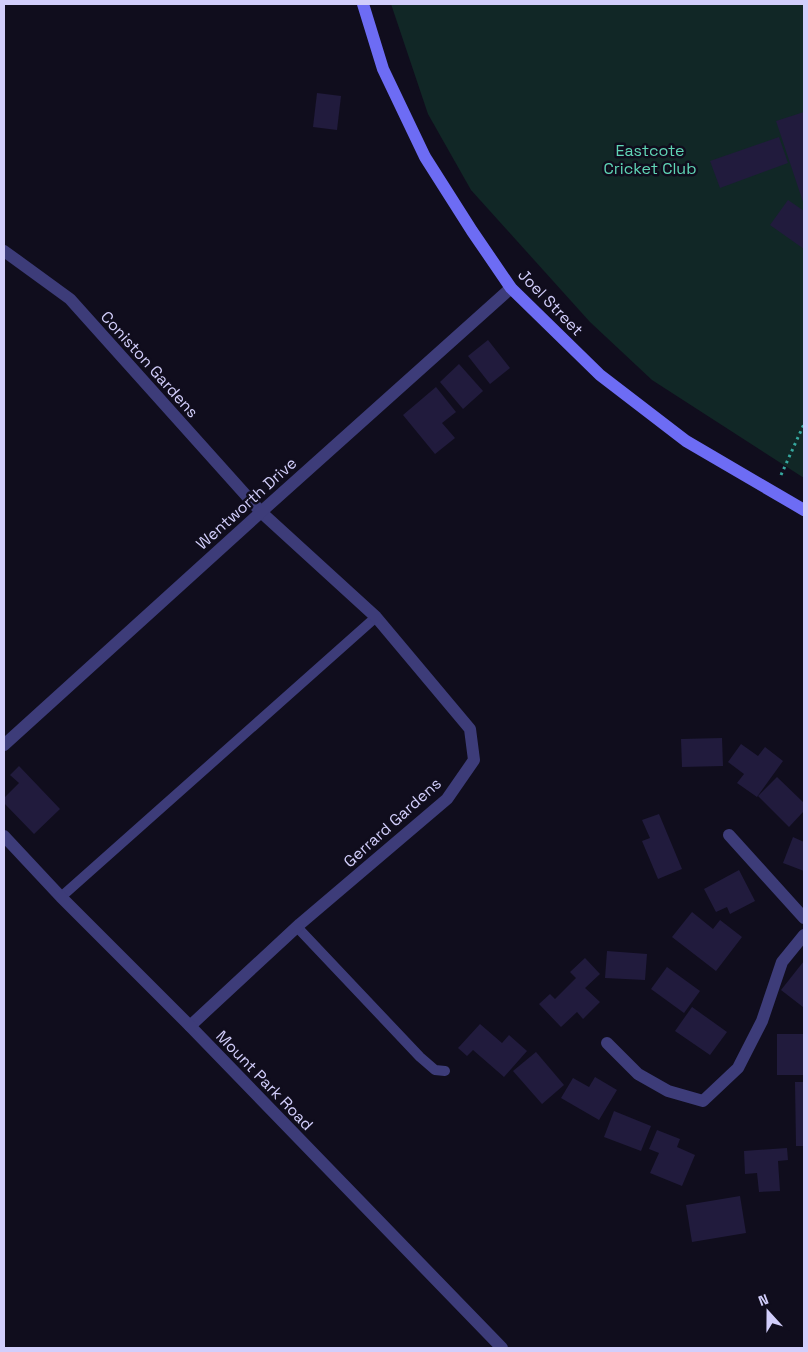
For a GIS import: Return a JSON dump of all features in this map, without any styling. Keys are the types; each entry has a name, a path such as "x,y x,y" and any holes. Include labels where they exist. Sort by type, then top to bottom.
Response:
{"main road":[{"name":"Joel Street","path":"364,4 383,69 425,158 472,231 512,288 600,374 686,441 804,510"}],"street":[{"name":"Coniston Gardens","path":"4,251 70,299 260,512"},
{"name":"Wentworth Drive","path":"4,745 260,512 512,288"},
{"name":"Gerrard Gardens","path":"190,1026 297,927 447,799 474,760 470,729 376,617 260,512"},
{"path":"729,835 804,918"},
{"name":"Mount Park Road","path":"4,836 61,897 190,1026 502,1348"},
{"path":"607,1043 638,1074 668,1091 703,1101 738,1068 762,1021 782,962 804,935"}],"lane":[{"path":"61,897 376,617"},
{"path":"297,927 420,1057 435,1070 445,1071"}],"path":[{"path":"785,465 804,424"}],"green space":[{"name":"Eastcote Cricket Club","path":"391,4 804,4 804,478 652,380 590,322 471,190 428,114"}],"building":[{"path":"317,93 341,96 337,130 313,127"},
{"path":"804,112 804,205 776,121"},
{"path":"779,137 788,163 720,188 710,161"},
{"path":"788,200 804,211 804,249 770,225"},
{"path":"488,340 510,368 490,384 468,356"},
{"path":"459,364 483,391 463,409 440,382"},
{"path":"436,387 456,412 442,423 455,438 435,454 403,415"},
{"path":"722,738 723,766 682,767 681,739"},
{"path":"741,744 758,756 765,747 783,761 757,797 737,783 744,774 728,762"},
{"path":"19,766 60,809 34,834 4,803 4,798 19,783 10,775"},
{"path":"777,777 804,803 804,811 789,827 758,796"},
{"path":"659,814 682,869 658,879 642,841 650,838 642,820"},
{"path":"793,837 804,842 804,871 783,863"},
{"path":"739,870 755,901 730,914 727,907 716,912 704,889"},
{"path":"692,912 713,929 720,920 742,937 716,971 672,937"},
{"path":"607,951 647,954 645,980 605,978"},
{"path":"585,958 600,974 585,988 600,1002 583,1019 577,1012 561,1027 539,1004 550,994 555,999 576,978 570,972"},
{"path":"804,961 804,1005 803,1007 781,990"},
{"path":"667,967 700,991 684,1013 651,989"},
{"path":"692,1007 727,1032 710,1055 675,1031"},
{"path":"480,1024 502,1043 509,1035 527,1051 504,1077 473,1050 467,1056 458,1048"},
{"path":"777,1034 804,1034 804,1075 777,1075"},
{"path":"536,1052 564,1085 542,1104 513,1071"},
{"path":"595,1077 617,1090 599,1120 561,1098 573,1078 589,1087"},
{"path":"795,1082 804,1082 804,1146 796,1146"},
{"path":"614,1111 651,1126 641,1151 604,1137"},
{"path":"657,1130 680,1139 677,1147 695,1155 682,1186 650,1173 659,1153 649,1149"},
{"path":"787,1148 788,1160 778,1161 780,1191 759,1192 757,1173 745,1174 744,1151"},
{"path":"740,1196 746,1233 692,1242 686,1205"}]}
